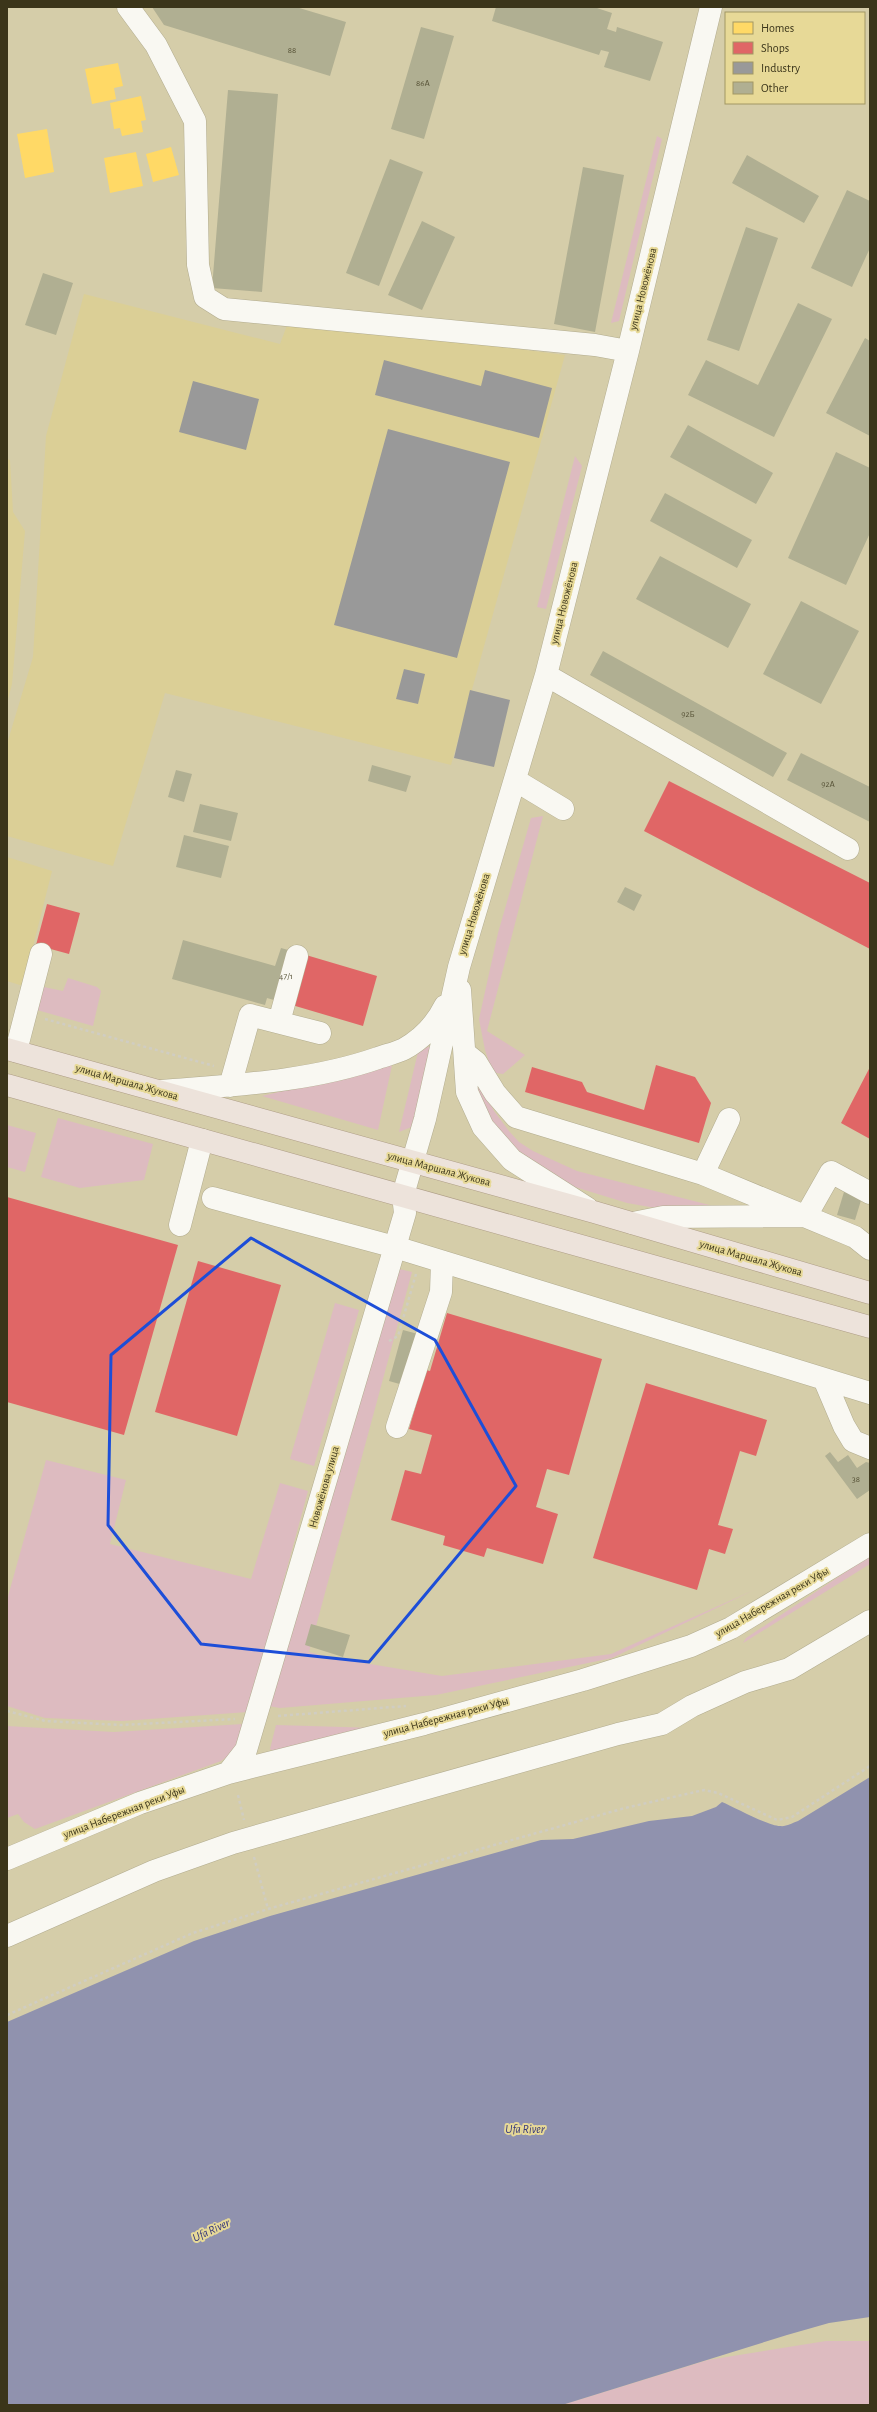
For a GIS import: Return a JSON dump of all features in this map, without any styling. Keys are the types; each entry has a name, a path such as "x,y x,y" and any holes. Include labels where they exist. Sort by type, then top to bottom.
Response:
{"main road":[{"name":"улица Маршала Жукова","path":"12,1050 633,1223 870,1293"},
{"path":"7,1085 870,1327"}],"street":[{"path":"128,7 156,45 195,120 198,265 205,297 224,309 595,344 628,351"},
{"name":"улица Новожёнова","path":"403,1195 425,1119 458,967 546,675 628,351 711,7"},
{"path":"546,675 848,849"},
{"path":"515,780 563,809"},
{"path":"12,1050 26,1014 41,954"},
{"path":"279,1022 297,956"},
{"path":"458,967 466,1054 467,1092 483,1127 512,1160 594,1212"},
{"path":"159,1091 232,1078 308,1076 349,1067 404,1048 430,1030 445,1007 458,967"},
{"path":"232,1078 250,1015 320,1032"},
{"path":"466,1054 476,1062 495,1093 516,1117 703,1174 855,1236 870,1249"},
{"path":"703,1174 729,1118"},
{"path":"180,1224 202,1140"},
{"path":"806,1216 830,1172 870,1193"},
{"name":"Новожёнова улица","path":"228,1774 246,1750 256,1718 405,1213 403,1195"},
{"path":"213,1198 395,1247 870,1393"},
{"path":"633,1223 662,1218 806,1216"},
{"path":"397,1427 441,1292 442,1262"},
{"path":"824,1379 844,1426 853,1441 870,1448"},
{"name":"улица Набережная реки Уфы","path":"7,1860 140,1803 228,1774 424,1724 576,1682 691,1646 731,1628 870,1544"},
{"path":"7,1936 154,1871 232,1843 618,1734 662,1724 692,1706 745,1682 789,1669 870,1621"}],"path":[{"path":"26,1014 232,1078"},
{"path":"7,1711 44,1721 121,1725 256,1718 414,1706"},
{"path":"7,2015 193,1933 268,1909 625,1808 704,1790 718,1793 777,1820 792,1817 870,1766"},
{"path":"238,1795 246,1825"},
{"path":"253,1851 268,1909"}],"highlighted area":[{"path":"251,1238 435,1340 516,1486 369,1662 201,1644 108,1525 111,1355"}],"shaded area":[{"path":"657,136 662,139 619,321 611,323"},
{"path":"84,294 280,344 289,320 565,355 451,765 165,693 113,866 7,836 7,744 33,657 46,436"},
{"path":"575,456 582,466 546,609 537,607"},
{"path":"7,459 10,460 13,512 25,531 12,684 7,703"},
{"path":"543,816 487,1031 525,1055 503,1074 496,1073 490,1065 485,1050 479,1019 498,933 531,818"},
{"path":"7,857 52,871 23,986 7,981"},
{"path":"68,978 97,987 101,991 93,1026 30,1008 39,986 63,991"},
{"path":"434,1044 414,1126 399,1132 418,1052"},
{"path":"394,1056 378,1130 262,1096 300,1087"},
{"path":"472,1078 478,1079 494,1111 509,1131 519,1142 533,1151 577,1171 760,1218 759,1226 627,1203 562,1183 516,1156 485,1121"},
{"path":"58,1118 153,1144 144,1180 80,1188 41,1177"},
{"path":"7,1125 36,1133 25,1172 7,1167"},
{"path":"395,1268 412,1272 309,1652 328,1657 442,1676 611,1654 754,1590 612,1658 436,1695 280,1708 268,1706"},
{"path":"335,1303 359,1310 314,1466 290,1459"},
{"path":"46,1460 126,1480 110,1544 251,1579 280,1483 308,1491 248,1712 122,1721 45,1718 7,1706 7,1600"},
{"path":"870,1556 870,1564 743,1643 746,1638"},
{"path":"243,1724 234,1752 221,1761 35,1829 24,1822 18,1814 7,1818 7,1726 114,1732"},
{"path":"276,1725 376,1728 276,1753 270,1749"},
{"path":"826,2341 870,2341 870,2405 562,2405 708,2360"}],"water":[{"name":"Ufa River","path":"870,1777 870,2317 829,2323 787,2335 562,2405 7,2405 7,2022 194,1941 270,1916 541,1840 573,1839 649,1821 692,1816 716,1807 722,1802 768,1823 780,1826 789,1825"}],"building: Homes":[{"path":"118,63 123,86 114,88 116,99 92,104 85,69"},
{"path":"141,96 146,120 141,121 143,132 122,136 120,128 114,129 110,103"},
{"path":"47,129 54,172 25,178 17,134"},
{"path":"171,147 179,175 153,182 146,154"},
{"path":"136,152 143,186 110,193 104,158"}],"building: Shops":[{"path":"669,781 870,883 870,949 644,831"},
{"path":"47,904 80,913 69,954 36,945"},
{"path":"306,955 377,976 363,1026 292,1005"},
{"path":"656,1065 695,1077 711,1103 699,1143 525,1092 532,1067 582,1082 587,1092 644,1110"},
{"path":"870,1067 870,1139 841,1123"},
{"path":"7,1197 178,1245 124,1435 7,1402"},
{"path":"198,1261 281,1285 237,1436 155,1412"},
{"path":"447,1313 602,1359 569,1475 547,1469 536,1507 558,1514 543,1564 487,1548 484,1557 443,1545 445,1536 391,1520 405,1470 421,1474 432,1435 409,1429 426,1370 430,1371"},
{"path":"646,1383 767,1420 756,1456 740,1451 718,1525 733,1529 725,1554 709,1549 697,1590 593,1558"}],"building: Industry":[{"path":"384,360 481,386 485,370 552,388 539,438 375,395"},
{"path":"193,381 259,399 246,450 179,432"},
{"path":"388,429 510,462 457,658 334,625"},
{"path":"404,669 425,674 418,704 396,699"},
{"path":"470,690 510,700 494,767 454,758"}],"building: Other":[{"path":"152,7 296,7 346,22 330,76 164,25"},
{"path":"496,7 594,7 612,13 607,29 616,32 617,27 663,42 650,81 604,67 609,52 601,50 599,55 492,21"},
{"path":"421,27 454,36 424,139 391,129"},
{"path":"228,90 278,94 262,292 212,288"},
{"path":"747,155 819,196 804,223 732,183"},
{"path":"390,159 423,172 379,286 346,273"},
{"path":"583,167 624,175 595,332 554,324"},
{"path":"847,190 870,201 870,248 852,287 811,268"},
{"path":"422,221 455,237 422,310 388,295"},
{"path":"746,227 778,238 739,351 707,340"},
{"path":"43,273 73,283 56,335 25,325"},
{"path":"798,303 832,319 774,437 688,395 706,360 758,385"},
{"path":"865,338 870,341 870,436 826,413"},
{"path":"688,425 773,473 756,504 670,457"},
{"path":"836,452 870,468 870,533 846,585 788,558"},
{"path":"665,493 752,540 737,568 650,521"},
{"path":"660,556 751,604 728,648 636,599"},
{"path":"801,601 859,631 821,704 763,674"},
{"path":"603,651 787,753 773,777 590,675"},
{"path":"801,753 870,787 870,822 787,780"},
{"path":"372,765 411,776 406,792 368,781"},
{"path":"176,770 192,774 184,802 168,797"},
{"path":"200,804 238,813 231,841 193,832"},
{"path":"184,835 229,846 221,878 176,867"},
{"path":"625,887 642,895 634,911 617,902"},
{"path":"183,940 275,966 281,948 306,955 291,1005 267,998 265,1005 172,979"},
{"path":"844,1192 862,1197 855,1220 837,1215"},
{"path":"403,1330 418,1334 403,1385 389,1381"},
{"path":"830,1452 838,1462 848,1455 857,1468 866,1462 870,1463 870,1490 857,1499 825,1456"},
{"path":"311,1624 350,1635 343,1657 305,1645"}]}
